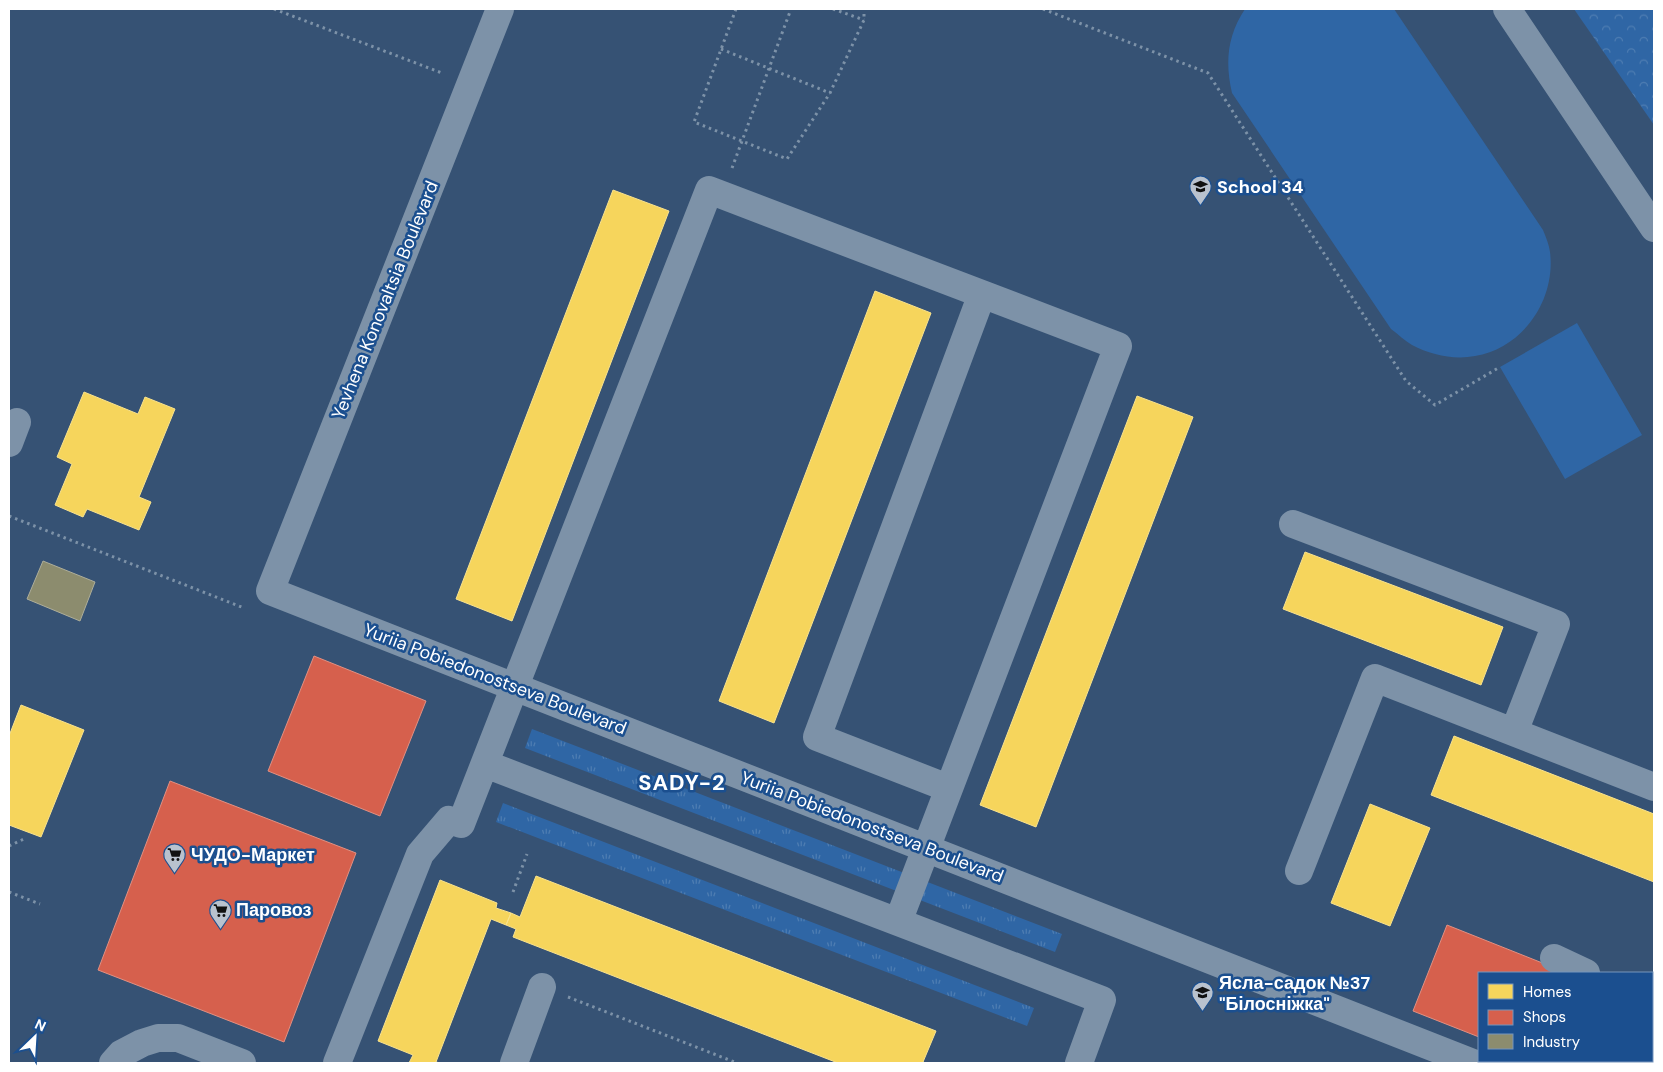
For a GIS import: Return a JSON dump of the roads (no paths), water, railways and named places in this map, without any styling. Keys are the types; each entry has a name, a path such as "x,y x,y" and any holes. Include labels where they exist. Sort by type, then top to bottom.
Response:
{"street":[{"name":"Yevhena Konovaltsia Boulevard","path":"270,590 500,9"},
{"path":"1506,9 1654,228"},
{"path":"337,1063 420,854 449,820 461,824 709,190 1118,346 898,922"},
{"path":"948,788 817,737 982,294"},
{"path":"1293,524 1556,624 1514,732"},
{"name":"Yuriia Pobiedonostseva Boulevard","path":"270,590 1473,1063"},
{"path":"1299,871 1375,678 1654,787"},
{"path":"485,764 1102,1000 1079,1063"},
{"path":"1554,958 1584,972"},
{"path":"514,1063 542,986"},
{"path":"113,1063 121,1054 142,1043 158,1038 178,1038 242,1063"}],"place":[{"name":"School 34","path":"1201,206"},
{"name":"ЧУДО-Маркет","path":"175,874"},
{"name":"Паровоз","path":"220,929"},
{"name":"Ясла-садок №37 \"Білосніжка\"","path":"1203,1012"}],"district":[{"name":"SADY-2","path":"682,782"}]}
